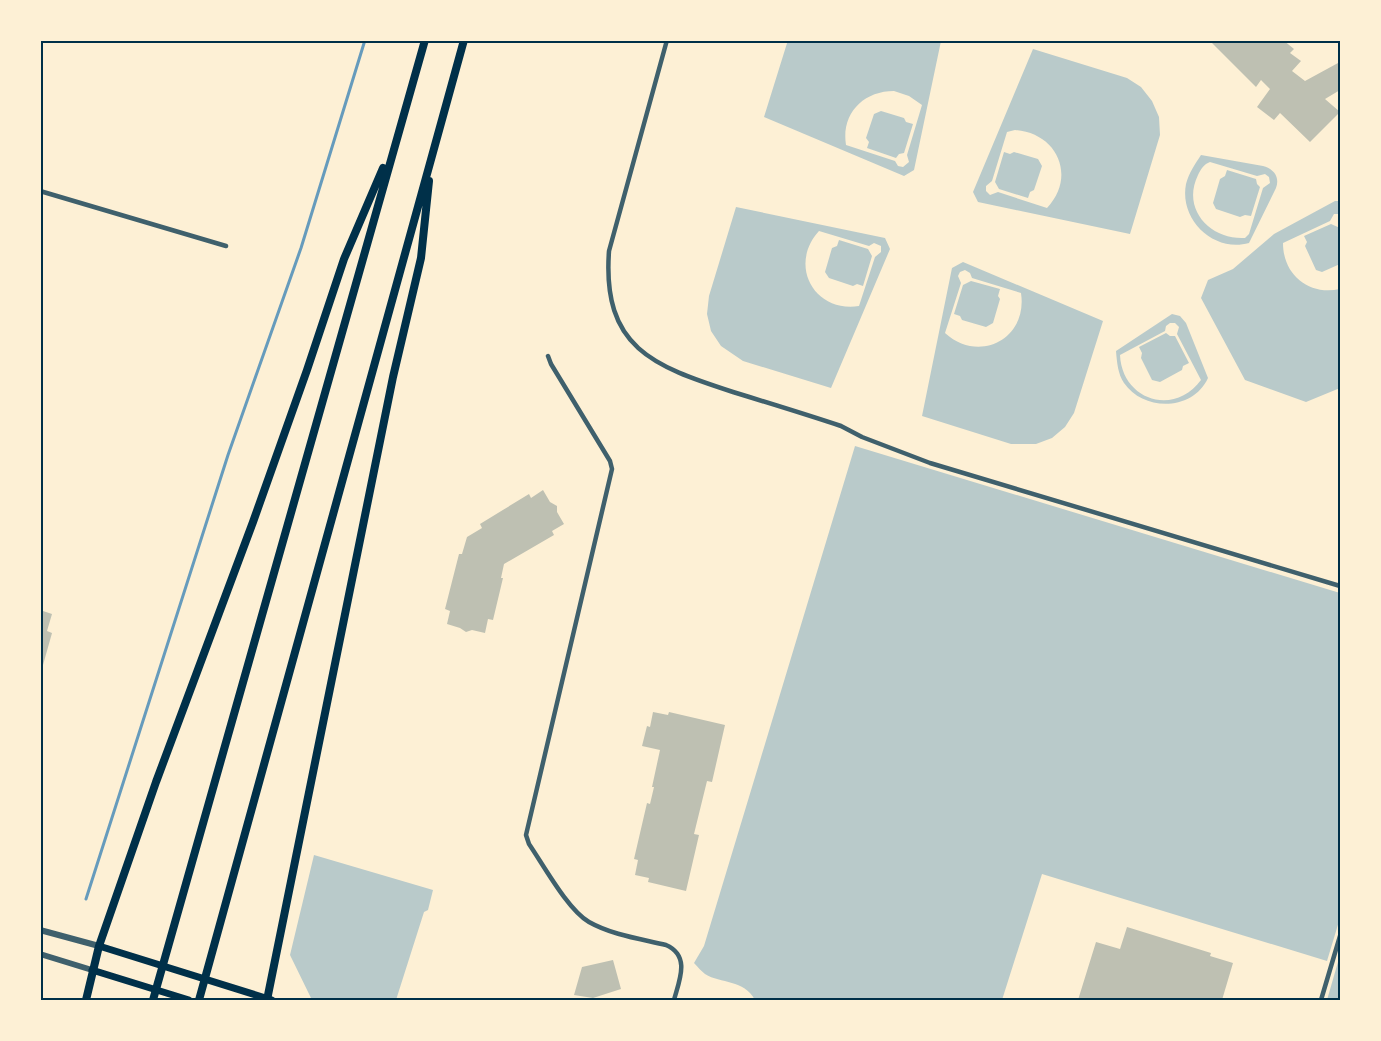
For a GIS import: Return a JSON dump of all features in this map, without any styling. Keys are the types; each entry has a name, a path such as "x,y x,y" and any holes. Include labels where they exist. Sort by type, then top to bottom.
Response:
{"highway":[{"path":"153,1000 425,40"},
{"path":"199,1000 464,40"},
{"path":"86,1000 99,946 156,782 273,468 344,259 396,139"},
{"path":"269,1000 393,376 421,258 434,144"}],"main road":[{"path":"99,946 269,1000"},
{"path":"92,970 189,1000"}],"street":[{"path":"667,40 611,240 608,281 616,315 632,342 641,352 674,372 842,426 862,437 930,463 1341,586"},
{"path":"40,190 226,246"},
{"path":"548,356 610,461 612,469 526,835 529,844 574,910 588,922 607,930 673,948 679,955 682,969 674,1000"},
{"path":"40,930 99,946"},
{"path":"1321,1000 1341,936"},
{"path":"40,954 92,970"}],"shaded area":[{"path":"788,40 941,41 914,170 904,176 764,117","holes":["894,91 909,96 922,105 907,155 909,162 903,167 898,166 895,161 846,145 847,123 856,106 873,95 883,92"]},
{"path":"1033,49 1127,78 1141,87 1152,101 1159,117 1160,135 1130,234 978,202 973,192","holes":["1015,130 1030,133 1042,139 1051,148 1058,158 1061,170 1061,183 1056,196 1047,208 998,192 990,195 986,191 986,186 992,181 1007,132"]},
{"path":"881,111 904,118 906,122 913,124 904,153 899,154 896,158 867,148 869,142 866,138 874,114"},
{"path":"1004,152 1010,154 1014,152 1038,159 1042,166 1034,190 1030,192 1028,198 999,189 995,182"},
{"path":"1201,155 1263,166 1275,174 1276,188 1249,243 1236,245 1212,238 1202,231 1188,210 1185,197 1186,184 1190,172","holes":["1210,162 1257,176 1265,174 1269,177 1270,183 1263,188 1249,234 1245,238 1221,234 1202,220 1193,200 1199,173 1206,164"]},
{"path":"1227,170 1256,179 1260,187 1251,216 1240,217 1216,209 1213,203 1220,179 1225,176"},
{"path":"1335,201 1340,201 1340,214 1334,214 1330,221 1283,243 1288,265 1300,281 1318,289 1340,289 1340,388 1306,402 1245,380 1201,298 1208,280 1233,269 1274,234"},
{"path":"736,207 885,238 890,249 831,388 743,361 721,346 711,331 707,314 709,296","holes":["819,231 869,246 874,243 881,246 881,252 875,257 859,306 843,306 829,302 810,284 806,272 806,258 810,244"]},
{"path":"1331,224 1340,228 1340,264 1322,272 1316,270 1305,246 1307,242 1304,236"},
{"path":"839,240 868,249 872,256 863,286 857,284 853,286 829,278 825,272 832,248 837,246"},
{"path":"963,262 1103,321 1074,413 1065,427 1052,438 1036,444 1011,444 922,416 952,268","holes":["965,270 972,278 1021,293 1021,309 1017,323 1009,334 998,342 986,346 972,346 958,342 945,333 961,283 958,276"]},
{"path":"971,281 1000,289 998,296 1000,299 993,323 986,327 962,320 960,316 954,314 963,285"},
{"path":"1172,314 1180,316 1186,323 1208,378 1201,389 1191,397 1168,404 1155,403 1143,399 1124,383 1117,364 1116,351","holes":["1170,323 1175,323 1179,327 1177,334 1201,380 1190,391 1177,398 1164,400 1151,398 1139,392 1130,383 1123,371 1120,355 1165,331 1166,326"]},
{"path":"1166,333 1175,336 1189,363 1183,366 1182,370 1160,382 1152,380 1141,358 1142,353 1139,347"},
{"path":"855,446 1340,593 1340,918 1327,961 1042,874 1002,1000 755,1000 745,988 711,977 694,963 704,946"},
{"path":"314,855 433,890 396,1000 318,1000 311,998 290,955"},
{"path":"1340,955 1340,1000 1327,1000"}],"building":[{"path":"1209,40 1283,40 1294,49 1290,53 1301,61 1292,71 1305,81 1338,63 1340,65 1340,90 1325,99 1340,112 1310,142 1280,113 1274,120 1257,107 1270,89 1261,80 1256,87"},
{"path":"543,490 550,502 557,506 557,512 564,524 552,531 554,535 504,564 493,620 488,619 485,633 472,630 466,632 447,624 450,611 445,609 459,554 462,554 467,537 482,528 480,524 529,494 531,498"},
{"path":"40,610 52,614 47,631 52,633 43,665 40,664"},
{"path":"653,712 668,715 669,712 725,725 712,782 707,781 694,834 699,835 686,891 648,882 649,878 635,875 638,860 634,859 647,803 650,804 660,750 642,746"},
{"path":"1127,927 1211,953 1210,956 1233,963 1222,1000 1078,1000 1096,942 1120,949"},
{"path":"613,960 621,989 593,998 574,995 582,967"}],"waterway":[{"path":"86,899 228,455 301,248 365,40"}]}
